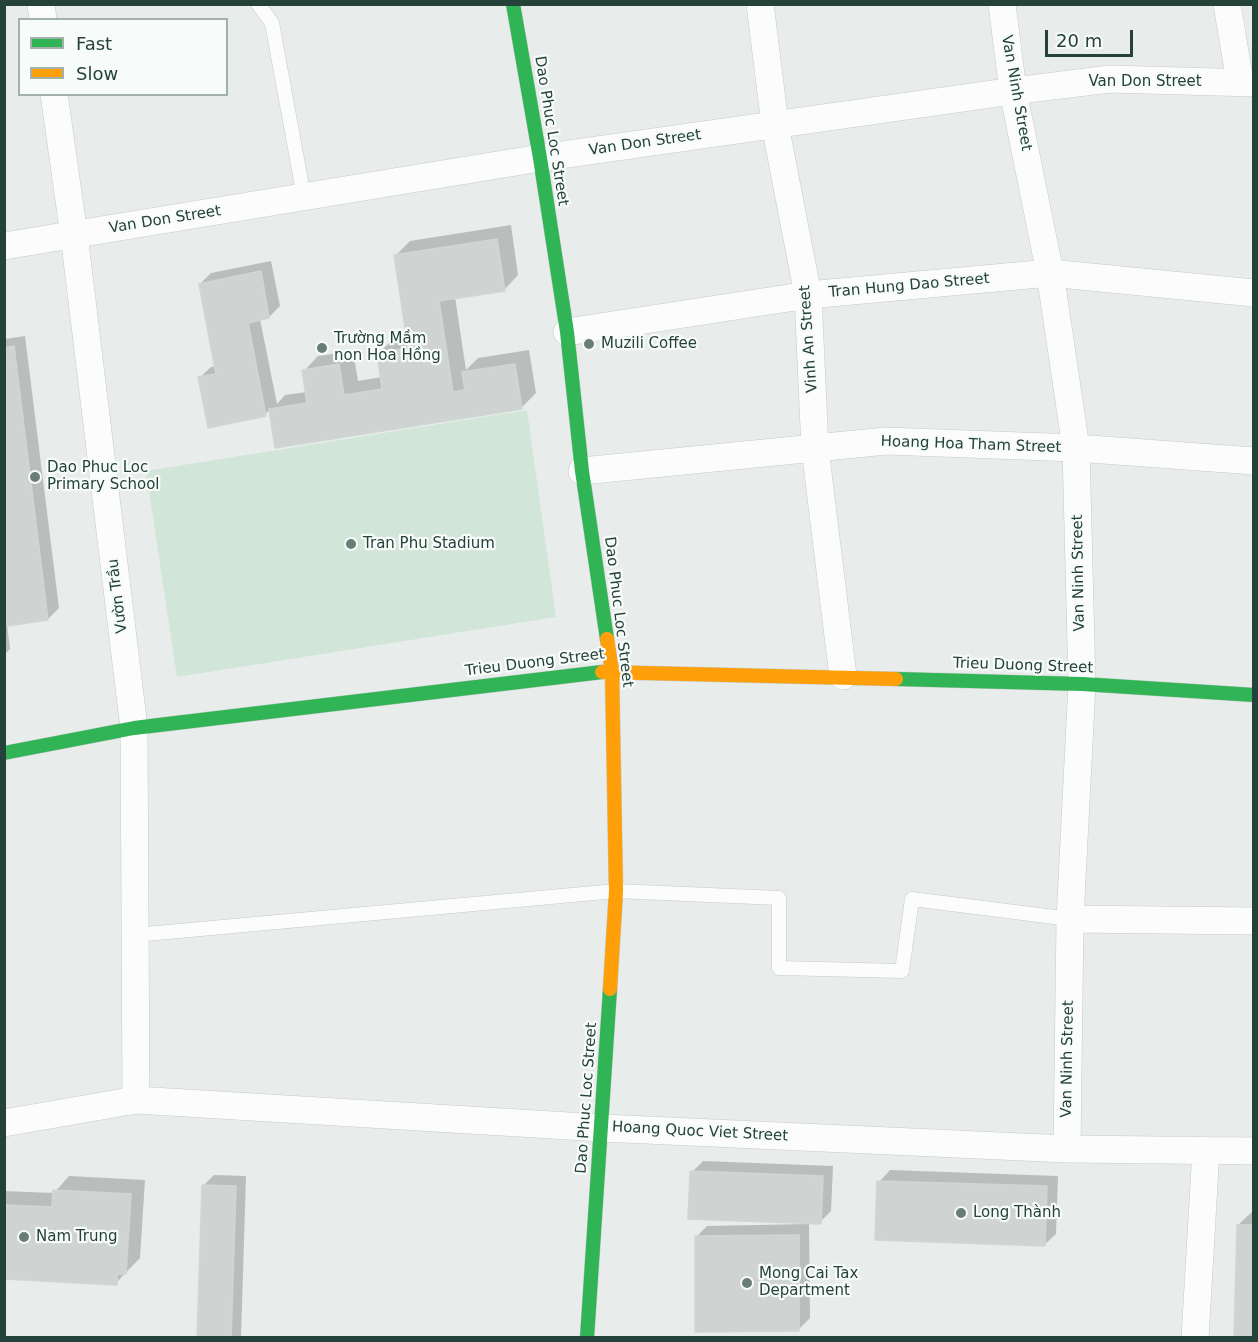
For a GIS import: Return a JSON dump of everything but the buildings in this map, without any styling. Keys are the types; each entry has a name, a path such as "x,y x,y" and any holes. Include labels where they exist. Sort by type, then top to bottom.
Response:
{"street":[{"name":"Dao Phuc Loc Street","path":"513,4 567,332 582,471 612,671 616,891 587,1338"},
{"name":"Vinh An Street","path":"760,4 775,125 808,295 815,449 843,676"},
{"name":"Van Ninh Street","path":"1002,4 1013,91 1050,273 1076,448 1082,684 1070,919 1067,1149"},
{"path":"1227,4 1247,83"},
{"name":"Van Don Street","path":"4,246 540,158 1013,91 1110,79 1247,83"},
{"name":"Vườn Trầu","path":"54,96 74,235 134,728 136,1100"},
{"name":"Tran Hung Dao Street","path":"567,332 808,295 1050,273 1254,293"},
{"name":"Hoang Hoa Tham Street","path":"582,471 886,441 1076,448 1254,461"},
{"name":"Trieu Duong Street","path":"4,753 134,728 612,671 1082,684 1254,695"},
{"path":"1070,919 1254,921"},
{"name":"Hoang Quoc Viet Street","path":"4,1123 136,1100 602,1128 1067,1149 1254,1151"},
{"path":"1195,1338 1206,1150"}],"lane":[{"path":"258,4 272,23 304,197"},
{"path":"135,935 616,891 779,898 779,968 902,971 912,899 1070,919"}],"green space":[{"name":"Tran Phu Stadium","path":"527,410 556,617 177,677 146,471"}],"traffic: fast":[{"path":"513,4 567,332 582,471 607,639"},
{"path":"4,753 134,728 602,672"},
{"path":"896,679 1082,684 1254,695"},
{"path":"587,1338 610,989"}],"traffic: slow":[{"path":"607,639 612,671 616,891 610,989"},
{"path":"602,672 896,679"}],"place":[{"name":"Muzili Coffee","path":"589,344"},
{"name":"Trường Mầm non Hoa Hồng","path":"322,348"},
{"name":"Dao Phuc Loc Primary School","path":"35,477"},
{"name":"Tran Phu Stadium","path":"351,544"},
{"name":"Long Thành","path":"961,1213"},
{"name":"Nam Trung","path":"24,1237"},
{"name":"Mong Cai Tax Department","path":"747,1283"}]}
